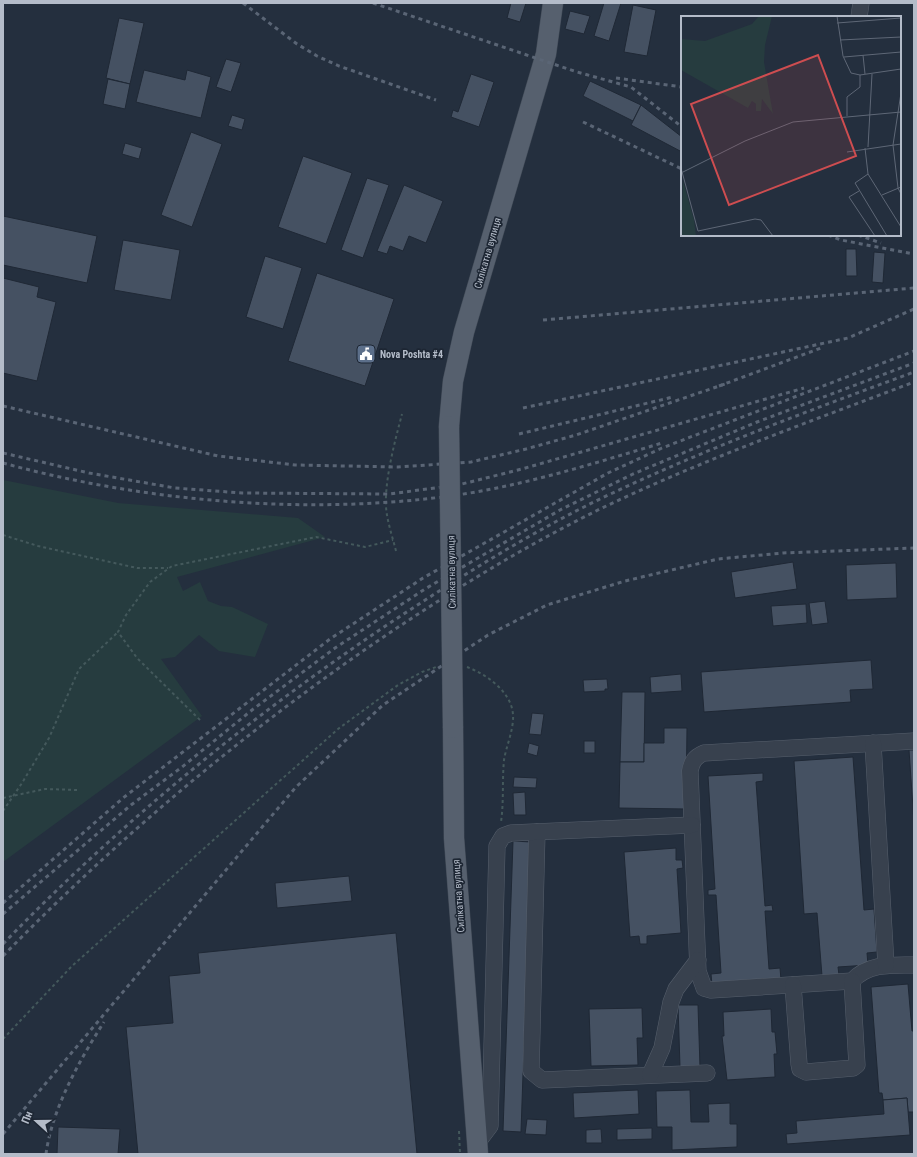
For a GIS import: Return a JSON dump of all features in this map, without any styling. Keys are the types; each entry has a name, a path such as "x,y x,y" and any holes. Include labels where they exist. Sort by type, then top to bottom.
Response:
{"main road":[{"name":"Силікатна вулиця","path":"478,1148 454,838 449,426 453,381 462,338 547,52 553,3"}],"street":[{"path":"859,16 861,3"},
{"path":"914,741 704,753 696,757 690,771 698,960 700,980 704,988 711,990 852,981 859,974 871,968 886,965 914,965"},
{"path":"873,743 886,965"},
{"path":"478,1148 490,1126 498,846 503,836 511,833 692,825"},
{"path":"538,832 531,1071 542,1080 707,1073"},
{"path":"650,1075 662,1048 671,1002 676,989 698,960"},
{"path":"793,985 799,1064 800,1069 806,1072 854,1068 857,1065 852,981"}],"path":[{"path":"396,551 386,514 392,453 402,414"},
{"path":"3,535 38,546 138,568 170,568 316,537 365,547 393,540"},
{"path":"3,811 49,738 80,669 118,632 126,615 150,582 170,568"},
{"path":"118,632 137,658 200,720"},
{"path":"3,1039 72,966 338,729 398,685 422,672 440,666"},
{"path":"463,666 482,673 496,684 507,698 513,715 504,760 502,813 498,846"},
{"path":"3,798 45,789 78,790"}],"green space":[{"path":"3,480 118,503 298,518 325,537 177,577 183,591 200,582 208,601 221,606 232,607 268,624 255,657 219,651 199,635 175,657 161,659 202,716 3,862"}],"building":[{"path":"511,3 526,3 520,22 507,18"},
{"path":"604,3 621,3 609,41 594,36"},
{"path":"633,5 656,10 647,56 624,52"},
{"path":"570,11 590,16 584,34 565,29"},
{"path":"119,18 144,23 130,84 106,78"},
{"path":"226,59 241,63 231,92 216,87"},
{"path":"144,70 185,80 187,70 211,77 201,118 136,102"},
{"path":"471,74 494,82 479,127 451,117 453,110 458,112"},
{"path":"108,79 130,84 125,109 103,104"},
{"path":"590,81 641,105 633,121 583,96"},
{"path":"641,105 681,136 681,151 631,125"},
{"path":"232,115 245,119 242,130 228,126"},
{"path":"191,132 222,144 192,227 161,215"},
{"path":"125,143 142,148 139,159 122,154"},
{"path":"303,156 352,173 326,244 278,227"},
{"path":"367,178 389,185 363,258 341,250"},
{"path":"404,185 443,201 426,243 409,236 403,251 390,246 387,254 377,251"},
{"path":"3,216 97,236 87,283 3,265"},
{"path":"123,240 180,250 171,300 114,290"},
{"path":"846,249 856,249 857,276 846,276"},
{"path":"874,252 885,253 883,283 872,282"},
{"path":"265,256 302,268 283,329 246,317"},
{"path":"317,273 394,299 365,386 288,361"},
{"path":"3,278 39,287 37,297 56,302 37,381 3,373"},
{"path":"793,562 797,589 735,598 731,572"},
{"path":"896,563 897,598 847,600 846,565"},
{"path":"825,601 828,623 812,625 809,603"},
{"path":"806,604 807,623 773,626 771,606"},
{"path":"871,660 873,689 850,690 851,702 704,712 701,672"},
{"path":"681,674 682,691 651,693 650,677"},
{"path":"607,679 608,689 605,689 605,691 584,692 583,680"},
{"path":"622,692 645,692 644,762 620,762"},
{"path":"532,713 544,714 541,735 529,734"},
{"path":"664,728 687,728 686,809 619,808 620,762 644,762 644,743 664,743"},
{"path":"584,741 595,741 595,753 584,753"},
{"path":"529,743 539,746 537,756 527,753"},
{"path":"909,750 914,750 914,822"},
{"path":"853,757 864,910 874,909 877,952 867,953 868,965 838,967 839,975 822,976 817,913 804,914 794,761"},
{"path":"763,773 763,781 756,782 765,906 772,905 773,911 765,911 769,969 780,968 781,980 712,985 711,974 721,973 716,895 708,895 708,890 715,889 708,776"},
{"path":"514,777 537,778 536,788 513,787"},
{"path":"525,792 526,815 514,815 513,793"},
{"path":"513,841 531,842 521,1132 503,1131"},
{"path":"676,848 676,860 682,860 683,868 677,869 681,933 647,936 647,944 640,944 639,936 630,937 624,852"},
{"path":"349,876 352,901 277,908 275,883"},
{"path":"396,933 417,1154 138,1154 126,1027 173,1023 169,976 200,973 198,953"},
{"path":"908,984 912,1031 914,1031 914,1112 908,1112 907,1098 883,1100 882,1093 879,1093 871,987"},
{"path":"678,1005 698,1005 700,1067 680,1067"},
{"path":"642,1008 643,1038 637,1038 638,1065 591,1066 589,1009"},
{"path":"771,1009 772,1032 775,1032 777,1054 774,1054 775,1077 727,1080 722,1036 724,1036 723,1012"},
{"path":"638,1090 639,1114 574,1118 573,1093"},
{"path":"690,1090 691,1122 709,1122 708,1104 730,1103 730,1124 737,1124 737,1147 672,1150 672,1127 657,1127 656,1091"},
{"path":"907,1098 910,1135 787,1144 786,1134 797,1133 796,1121 884,1114 883,1100"},
{"path":"527,1119 547,1120 546,1135 525,1134"},
{"path":"58,1127 120,1129 118,1154 57,1154"},
{"path":"652,1128 652,1139 617,1140 617,1129"},
{"path":"601,1129 602,1143 586,1143 586,1130"}],"railway":[{"path":"243,3 297,44 317,56 339,66 436,100"},
{"path":"373,3 577,72 631,87 681,126"},
{"path":"616,78 681,87"},
{"path":"583,122 681,169"},
{"path":"831,236 841,240 914,254"},
{"path":"861,236 881,243"},
{"path":"543,320 914,288"},
{"path":"523,408 848,338 914,309"},
{"path":"719,386 821,348"},
{"path":"3,903 123,798 330,639 423,578 608,473 662,448 914,351"},
{"path":"3,914 131,805 182,767 252,710 335,648 425,589 560,510 633,474 757,422 914,363"},
{"path":"3,944 94,855 189,772 239,732 341,657 393,621 469,572 573,512 638,481 756,432 914,372"},
{"path":"3,956 91,870 183,789 231,750 329,675 460,587 515,554 600,509 638,491 756,442 914,382"},
{"path":"3,406 218,456 295,465 398,467 471,462 526,449 576,435 725,384"},
{"path":"3,453 89,473 175,488 242,493 389,494 458,485 522,469 804,388"},
{"path":"519,434 673,397"},
{"path":"3,463 57,476 171,496 228,502 344,504 401,501 483,491 560,473 662,443"},
{"path":"3,1134 296,787 383,705 488,635 547,605 625,581 718,559 783,553 914,548"},
{"path":"46,1154 49,1137 60,1103 76,1069 104,1022"}],"place":[{"name":"Nova Poshta #4","path":"366,354"}]}
